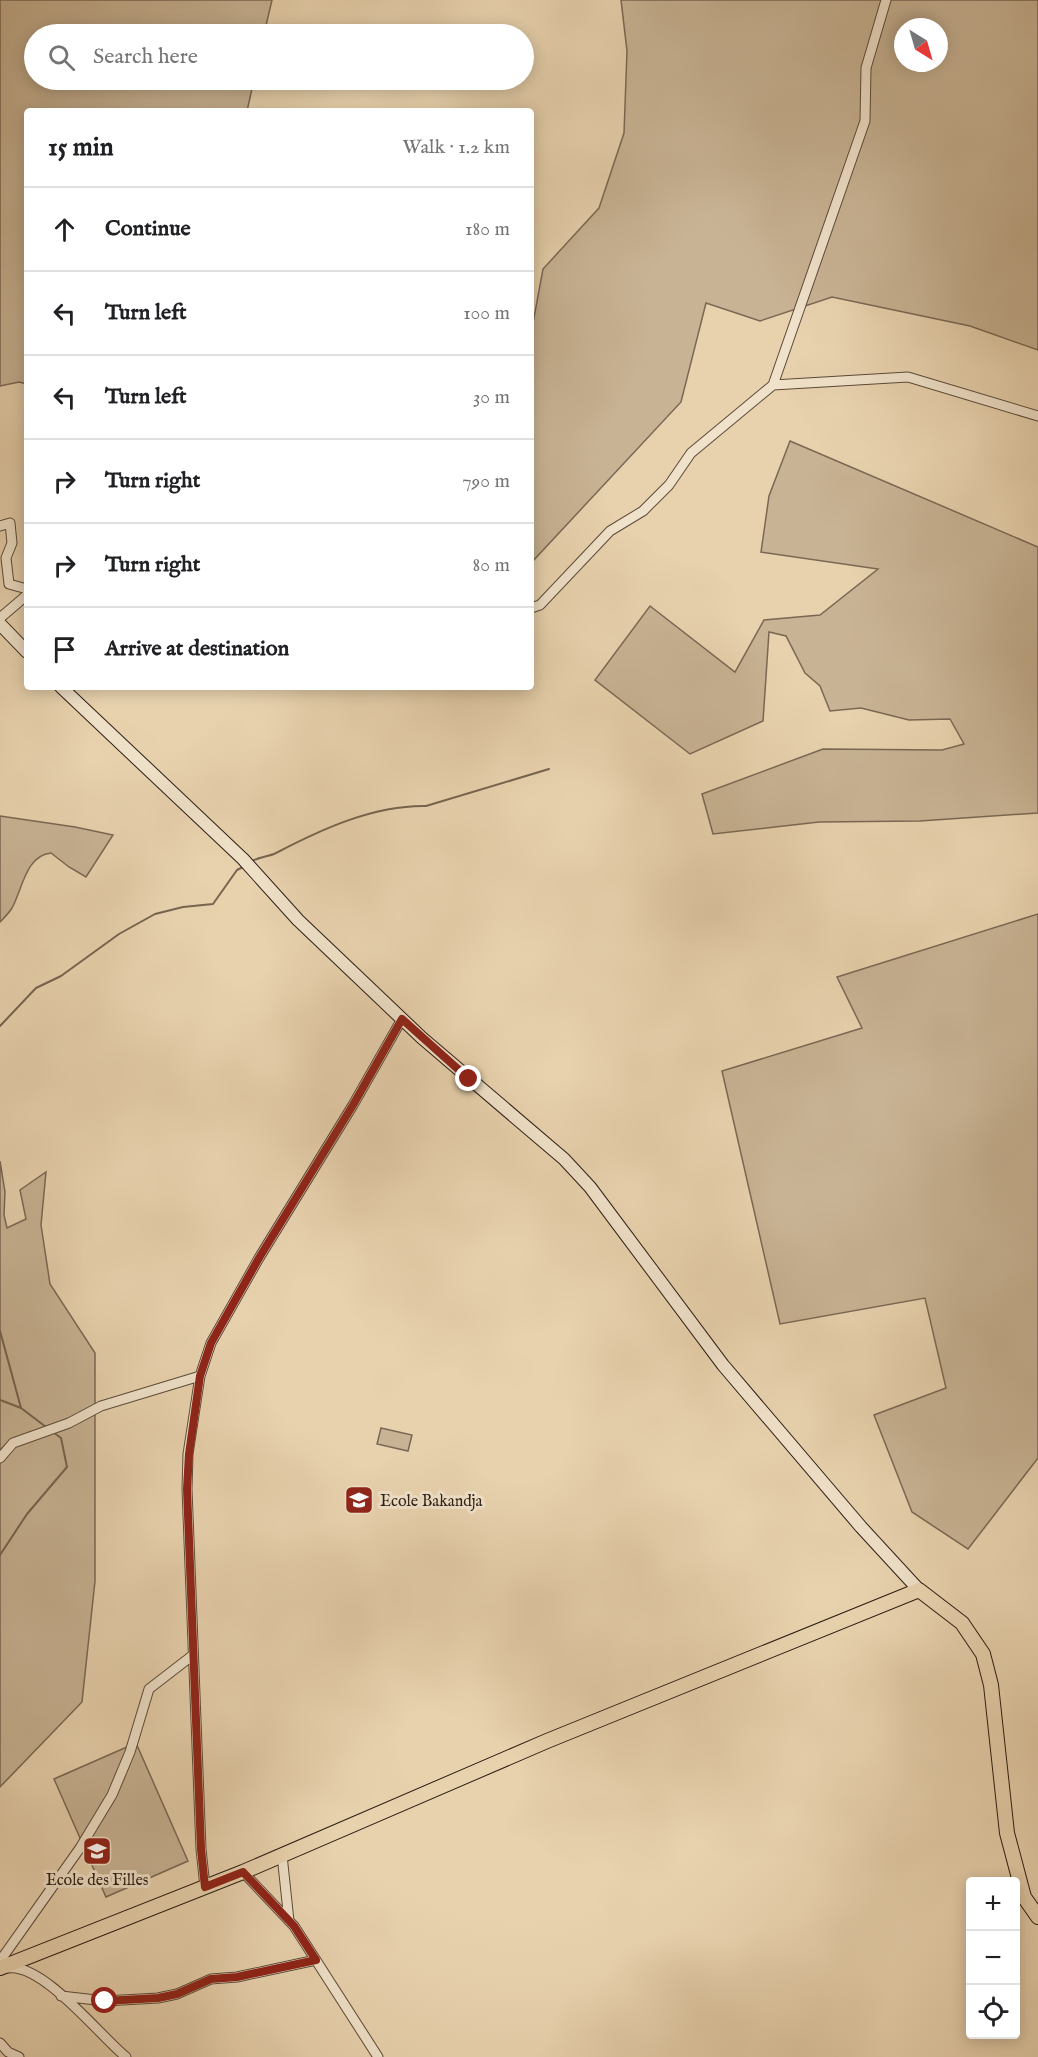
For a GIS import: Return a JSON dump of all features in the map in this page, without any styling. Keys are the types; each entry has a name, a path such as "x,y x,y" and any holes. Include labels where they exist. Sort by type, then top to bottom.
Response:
{"main road":[{"path":"0,624 24,649"},
{"path":"64,690 243,859 298,920 402,1019 496,1103 564,1159 590,1187 723,1365 861,1527 919,1590 962,1623 983,1654 992,1684 1007,1833 1024,1897 1038,1917"},
{"path":"0,1969 243,1872 548,1741 919,1590"}],"street":[{"path":"534,607 540,605 610,531 643,511 669,485 691,453 773,385 865,121 866,68 886,0"},
{"path":"773,385 908,377 1038,416"},
{"path":"0,526 10,523 12,543 6,558 9,584 24,588"},
{"path":"0,618 24,598"},
{"path":"205,1887 201,1849 187,1489 189,1454 200,1376 211,1343 231,1306 353,1105 402,1019"},
{"path":"0,1458 13,1443 69,1423 101,1406 200,1376"},
{"path":"0,1961 80,1848 112,1795 130,1752 148,1689 193,1656"},
{"path":"282,1855 289,1921"},
{"path":"243,1872 289,1921 378,2057"},
{"path":"61,1996 105,2001 158,1998 177,1994 211,1979 237,1977 316,1960"},
{"path":"0,1969 17,1967 40,1977 126,2057"},
{"path":"0,2043 8,2052 19,2057"}],"shaded area":[{"path":"0,0 272,0 266,24 24,24 24,90 252,90 248,108 24,108 24,383 19,382 0,386"},
{"path":"621,0 1038,0 1038,350 970,326 832,297 760,321 706,303 681,402 534,560 534,318 543,269 599,208 624,133 627,51"},
{"path":"790,441 1038,547 1038,813 920,821 819,822 713,834 702,794 823,749 942,750 964,744 950,719 909,720 861,708 830,711 820,686 805,673 786,636 769,632 763,721 690,754 595,680 650,606 735,672 764,620 820,615 878,569 761,552 769,496"},
{"path":"0,816 113,835 86,877 51,853 36,860 26,874 12,908 0,922"},
{"path":"1038,914 1038,1458 968,1549 912,1512 874,1415 946,1388 925,1298 780,1324 722,1071 862,1028 837,977"},
{"path":"0,1161 7,1228 26,1219 20,1190 46,1172 41,1225 50,1284 95,1353 95,1581 82,1702 0,1787"},
{"path":"381,1428 412,1435 408,1451 377,1444"},
{"path":"136,1743 188,1861 106,1897 54,1779"}],"waterway":[{"path":"250,862 276,853 330,827 368,814 426,806 549,769"},
{"path":"0,1026 36,988 61,976 119,934 155,914 183,907 213,904 237,870 243,867"},
{"path":"0,1331 21,1408"},
{"path":"0,1400 21,1408 46,1427"},
{"path":"0,1555 27,1514 67,1467 61,1438 53,1432"}],"place":[{"name":"Ecole Bakandja","path":"359,1500"},
{"name":"Ecole des Filles","path":"97,1851"}],"route":[{"path":"105,2001 158,1998 177,1994 211,1979 237,1977 316,1960 294,1926 243,1872 205,1887 201,1849 187,1489 189,1454 200,1376 211,1343 231,1306 353,1105 402,1019 469,1079"}]}
